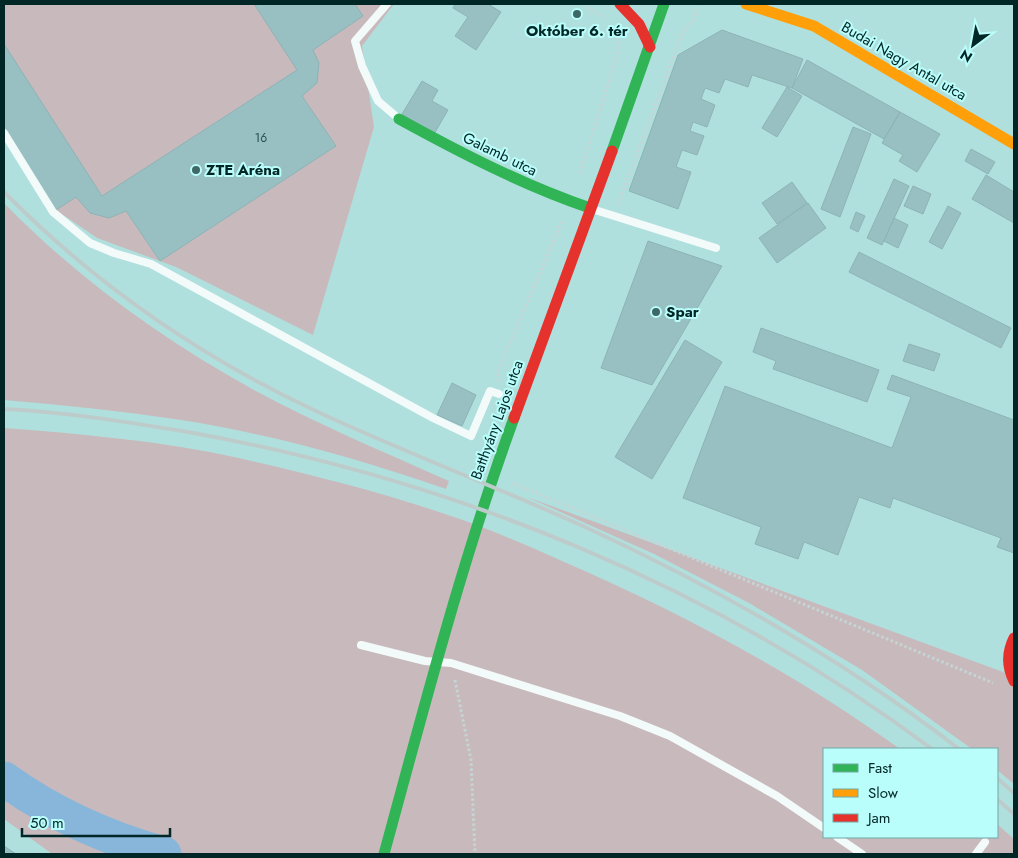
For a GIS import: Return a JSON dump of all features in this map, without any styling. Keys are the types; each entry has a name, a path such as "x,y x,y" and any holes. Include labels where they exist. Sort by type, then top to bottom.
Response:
{"street":[{"path":"620,4 638,24 650,47"},
{"name":"Batthyány Lajos utca","path":"384,854 460,578 494,471 650,47 664,4"},
{"name":"Budai Nagy Antal utca","path":"746,4 814,26 1014,144"},
{"path":"782,4 814,26"},
{"name":"Galamb utca","path":"400,119 516,181 590,208"},
{"path":"1014,638 1009,651 1008,663 1014,681"}],"lane":[{"path":"386,4 355,41 362,66 378,101 400,119"},
{"path":"4,133 53,212 90,243 114,253 152,264 433,418 471,436 490,391 499,394"},
{"path":"590,208 716,248"},
{"path":"361,645 425,662 451,663 620,716 670,736 777,796 823,827"},
{"path":"838,838 862,854"},
{"path":"976,854 985,842"}],"path":[{"path":"582,4 607,19"},
{"path":"614,216 683,31 694,20 698,4"},
{"path":"579,175 619,48 615,24"},
{"path":"506,481 996,685"},
{"path":"451,663 471,760 475,854"}],"shaded area":[{"name":"ZTE Aréna","path":"4,4 394,4 362,46 374,127 313,335 176,267 97,238 56,210 4,130"},
{"path":"4,203 91,282 122,306 187,350 254,390 302,414 449,481 446,489 315,448 248,432 137,414 4,400"},
{"path":"4,428 152,443 239,458 369,490 460,519 519,542 650,601 736,646 820,695 899,748 823,748 823,838 998,838 998,825 1014,839 1014,854 52,854 4,819"},
{"path":"527,497 1014,676 1014,784 998,771 998,748 971,748 862,670 749,603 654,554"}],"building":[{"name":"ZTE Aréna","path":"254,4 355,4 363,16 313,50 319,63 317,83 302,96 336,146 160,261 126,211 109,218 90,213 76,197 56,210 4,129 4,44 102,196 297,70"},
{"path":"455,4 488,4 501,12 476,50 455,36 468,17 453,8"},
{"path":"722,30 803,59 792,88 752,75 748,87 725,79 719,93 705,88 701,99 715,105 707,127 693,122 690,131 704,136 697,155 682,150 676,167 691,172 678,209 629,191 678,55"},
{"path":"807,60 900,112 884,139 792,88"},
{"path":"422,81 438,90 432,101 448,110 434,134 402,114"},
{"path":"787,87 802,96 777,137 762,128"},
{"path":"900,112 940,134 917,172 899,161 903,155 882,143"},
{"path":"853,127 871,134 840,217 821,209"},
{"path":"971,149 995,162 988,174 965,161"},
{"path":"986,175 1014,192 1014,223 972,199"},
{"path":"894,179 909,186 882,245 867,238"},
{"path":"792,182 807,203 777,224 762,203"},
{"path":"913,186 931,194 923,214 904,206"},
{"path":"808,203 826,228 777,263 759,238"},
{"path":"948,206 961,213 942,249 929,242"},
{"path":"856,212 865,216 858,232 850,228"},
{"path":"894,218 908,225 898,248 884,241"},
{"path":"648,241 722,266 652,385 601,368"},
{"path":"859,252 1011,328 1001,348 849,272"},
{"path":"761,328 879,370 867,402 773,369 776,361 753,352"},
{"path":"685,340 722,362 652,479 615,457"},
{"path":"909,344 940,354 934,371 903,361"},
{"path":"892,375 1014,420 1014,553 997,547 1001,538 893,498 890,508 859,497 838,555 804,542 798,559 755,544 761,527 683,498 725,386 892,448 911,397 887,389"},
{"path":"452,383 476,395 462,426 437,415"},
{"path":"4,846 16,854 4,854"}],"waterway":[{"path":"4,779 41,803 81,824 122,841 164,854"}],"railway":[{"path":"4,192 75,257 112,287 191,343 233,368 318,412 585,527 683,575 825,656 871,685 958,748"},
{"path":"4,409 73,415 188,432 288,453 387,479 484,510 579,547 671,590 761,637 848,691 931,748"},
{"path":"998,779 1014,793"},
{"path":"998,800 1014,814"}],"traffic: fast":[{"path":"612,151 664,4"},
{"path":"399,119 493,168 590,208"},
{"path":"384,854 429,689 477,526 514,418"}],"traffic: slow":[{"path":"746,4 814,26 1014,144"}],"traffic: jam":[{"path":"620,4 639,24 650,47"},
{"path":"514,418 612,151"},
{"path":"1014,638 1009,660 1014,681"}],"place":[{"name":"Október 6. tér","path":"577,14"},
{"name":"ZTE Aréna","path":"196,170"},
{"name":"Spar","path":"656,312"}]}
